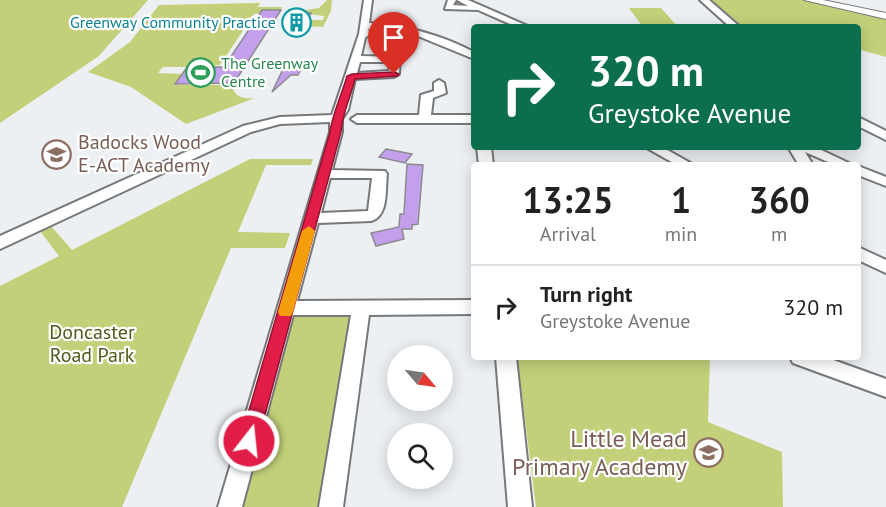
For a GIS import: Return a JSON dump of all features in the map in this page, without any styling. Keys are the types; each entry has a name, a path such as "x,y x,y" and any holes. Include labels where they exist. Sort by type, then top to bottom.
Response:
{"main road":[{"path":"809,0 886,14"},
{"path":"823,0 886,14"}],"street":[{"path":"230,507 336,132 336,119 342,110 357,59 368,0"},
{"path":"452,0 448,7 452,9 482,9"},
{"path":"461,0 518,24"},
{"path":"704,0 732,24"},
{"path":"498,24 499,16"},
{"path":"363,32 398,28 428,34 471,55"},
{"path":"352,76 394,74 396,59 357,59"},
{"path":"425,120 427,95 440,93 440,83"},
{"path":"0,243 247,129 276,120 336,119"},
{"path":"357,119 471,119"},
{"path":"861,123 886,136"},
{"path":"658,150 681,162"},
{"path":"811,150 839,162"},
{"path":"862,173 886,182"},
{"path":"312,218 371,216 375,213 380,174 324,174"},
{"path":"861,254 886,267"},
{"path":"287,308 471,307"},
{"path":"332,507 361,308"},
{"path":"506,360 520,507"},
{"path":"814,360 886,388"}],"green space":[{"path":"0,0 148,0 99,56 0,123"},
{"path":"327,0 332,0 331,11 323,27 303,26 307,20 323,20 324,16 301,13 292,16 293,12 319,8"},
{"path":"710,0 804,0 886,18 886,57 861,50 861,24 737,24"},
{"path":"260,3 258,7 282,7 281,10 254,14 220,65 205,66 193,59 187,67 163,67 158,73 182,74 174,85 232,85 238,95 244,98 255,98 186,124 131,87 88,72 130,42 159,5"},
{"path":"629,8 661,8 675,24 641,24"},
{"name":"Doncaster Road Park","path":"250,159 313,159 311,165 266,165 238,232 290,233 285,248 231,248 122,507 0,507 0,286 59,256 40,231 51,226 72,250"},
{"path":"294,311 352,311 321,507 242,507"},
{"name":"Little Mead Primary Academy","path":"517,360 710,360 708,422 782,452 783,507 536,507"}],"building":[{"path":"262,10 281,10 234,83 175,84 193,59 205,59 199,67 224,67"},
{"name":"Greenway Community Practice","path":"301,13 311,13 301,31 294,31 283,19"},
{"path":"303,65 298,75 291,75 272,92 284,67"},
{"path":"386,149 412,154 405,163 379,157"},
{"path":"407,164 423,165 418,224 412,225 412,229 402,229 404,239 376,246 371,233 399,227 400,214 404,214"}],"slow traffic":[{"path":"286,312 309,231"}],"place":[{"name":"Greenway Community Practice","path":"297,22"},
{"name":"The Greenway Centre","path":"200,72"},
{"name":"Badocks Wood E-ACT Academy","path":"57,154"},
{"name":"Little Mead Primary Academy","path":"708,453"}],"route":[{"path":"249,441 336,132 336,119 342,110 352,76 392,76 394,74"}]}
